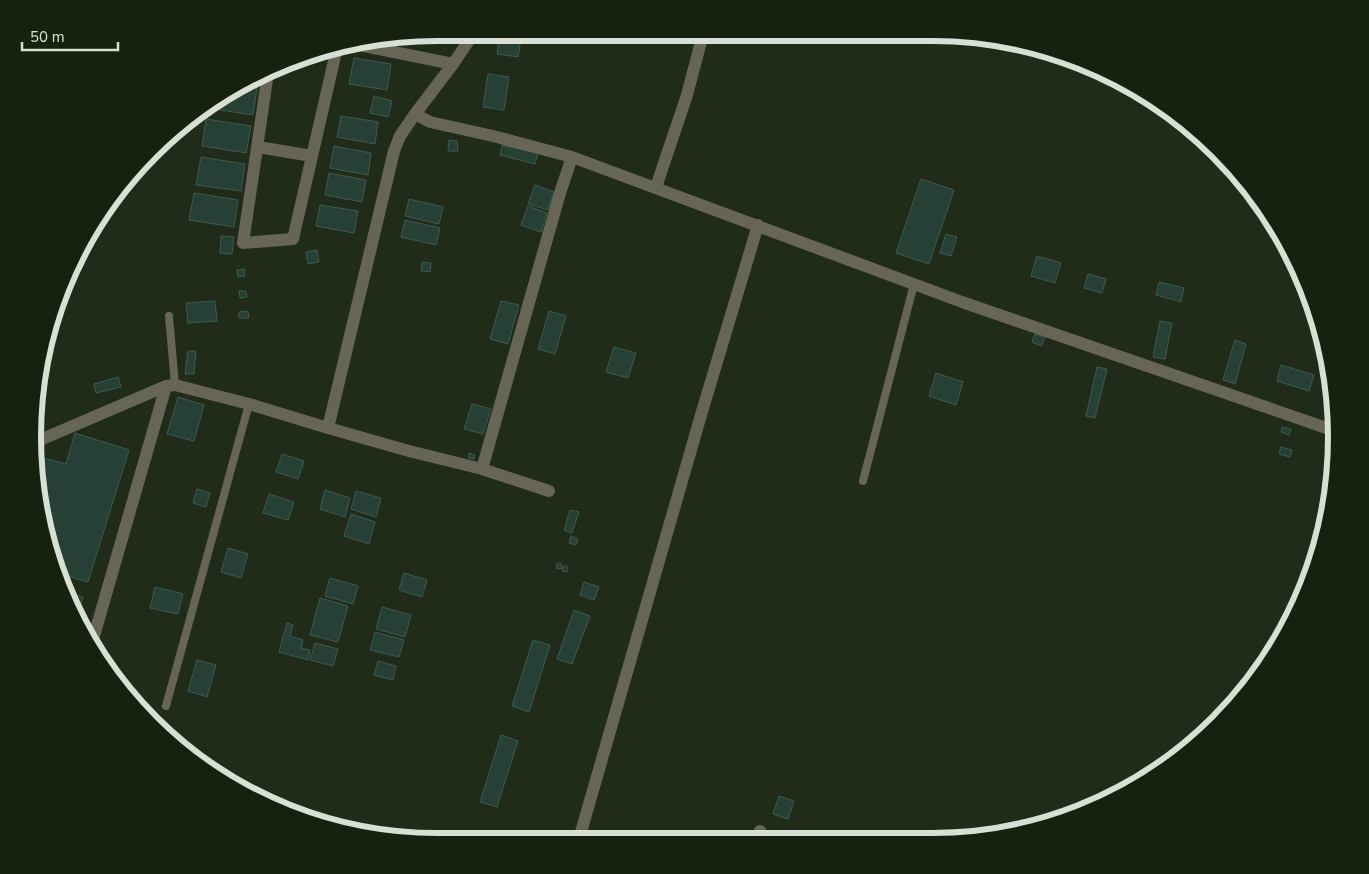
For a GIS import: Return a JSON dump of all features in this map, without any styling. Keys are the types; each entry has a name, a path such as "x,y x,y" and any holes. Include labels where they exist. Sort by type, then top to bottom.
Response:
{"street":[{"path":"328,428 394,151 400,136 469,41"},
{"path":"656,187 687,95 701,41"},
{"path":"370,47 453,64"},
{"path":"267,80 243,243 293,239 335,55"},
{"path":"415,114 430,122 494,136 572,157 971,305 1328,429"},
{"path":"258,147 312,156"},
{"path":"482,469 557,203 572,157"},
{"path":"581,833 700,415 758,225"},
{"path":"41,439 170,385 249,404 409,451 482,469 549,491"},
{"path":"94,635 170,385"}],"lane":[{"path":"863,481 914,284"},
{"path":"169,316 170,385"},
{"path":"166,706 249,404"}],"building":[{"path":"499,41 521,41 518,57 497,54"},
{"path":"354,58 391,64 387,90 349,84"},
{"path":"488,74 509,77 504,110 483,107"},
{"path":"252,87 257,88 253,115 215,109"},
{"path":"374,96 392,101 388,117 370,113"},
{"path":"341,116 378,122 375,144 337,137"},
{"path":"206,119 251,126 246,153 202,146"},
{"path":"449,140 457,141 458,151 448,151"},
{"path":"502,145 538,153 535,164 500,155"},
{"path":"334,146 371,153 368,175 330,168"},
{"path":"201,157 245,164 241,191 196,185"},
{"path":"329,173 366,180 362,202 325,195"},
{"path":"921,179 954,190 929,264 896,253"},
{"path":"535,185 554,192 548,210 528,204"},
{"path":"194,193 238,200 234,227 189,220"},
{"path":"409,199 443,207 439,224 405,216"},
{"path":"320,205 358,211 354,233 316,226"},
{"path":"528,206 547,213 541,232 521,225"},
{"path":"405,220 440,228 436,245 401,237"},
{"path":"946,234 957,237 951,256 940,253"},
{"path":"221,236 234,237 232,254 220,253"},
{"path":"317,250 319,262 308,264 306,252"},
{"path":"1037,256 1061,263 1055,283 1031,276"},
{"path":"422,262 431,263 430,272 421,271"},
{"path":"244,269 245,276 238,277 237,270"},
{"path":"1088,274 1106,279 1102,293 1084,288"},
{"path":"1159,282 1184,288 1181,302 1156,295"},
{"path":"239,291 246,291 247,297 240,298"},
{"path":"215,301 217,321 188,323 186,303"},
{"path":"501,301 519,305 508,344 490,339"},
{"path":"248,311 249,318 239,318 239,312"},
{"path":"549,311 566,316 555,354 538,349"},
{"path":"1160,321 1172,323 1165,359 1153,357"},
{"path":"1035,334 1045,338 1041,346 1032,342"},
{"path":"1235,340 1246,344 1235,384 1223,380"},
{"path":"614,347 636,353 628,378 606,372"},
{"path":"188,351 196,351 194,374 185,374"},
{"path":"1281,365 1314,375 1309,391 1277,381"},
{"path":"1097,367 1107,369 1095,418 1086,416"},
{"path":"936,373 963,382 956,405 929,396"},
{"path":"118,377 121,387 96,393 94,384"},
{"path":"178,397 204,405 194,441 167,434"},
{"path":"472,404 491,409 483,434 464,429"},
{"path":"1282,427 1291,429 1289,435 1281,432"},
{"path":"75,433 129,450 88,582 66,576 49,514 42,463 43,458 66,464"},
{"path":"1281,447 1292,450 1290,457 1279,454"},
{"path":"469,453 475,455 474,459 468,458"},
{"path":"282,454 304,461 298,479 276,472"},
{"path":"197,489 210,493 206,507 193,503"},
{"path":"325,490 350,498 345,517 320,509"},
{"path":"356,491 381,498 376,517 351,509"},
{"path":"269,494 294,502 288,520 263,513"},
{"path":"570,510 579,512 572,533 564,530"},
{"path":"351,514 375,522 369,544 344,536"},
{"path":"571,536 578,539 576,545 569,543"},
{"path":"228,548 248,554 241,578 221,572"},
{"path":"559,563 562,566 559,569 556,566"},
{"path":"565,566 568,569 565,572 562,569"},
{"path":"404,573 427,580 422,597 399,590"},
{"path":"330,578 358,586 353,604 325,596"},
{"path":"584,582 599,587 594,600 580,595"},
{"path":"155,587 183,594 178,614 150,608"},
{"path":"74,594 83,597 80,607"},
{"path":"320,598 348,606 338,642 310,635"},
{"path":"382,607 411,615 405,637 376,629"},
{"path":"574,610 590,616 572,664 557,659"},
{"path":"287,623 293,625 290,636 303,640 301,648 310,650 308,660 279,652"},
{"path":"375,632 404,640 399,657 370,650"},
{"path":"533,640 550,645 529,712 512,706"},
{"path":"315,643 338,649 333,666 310,660"},
{"path":"197,660 216,665 207,697 188,691"},
{"path":"378,661 396,666 393,680 374,675"},
{"path":"501,735 518,741 497,807 480,802"},
{"path":"779,796 794,801 788,819 773,814"}]}
